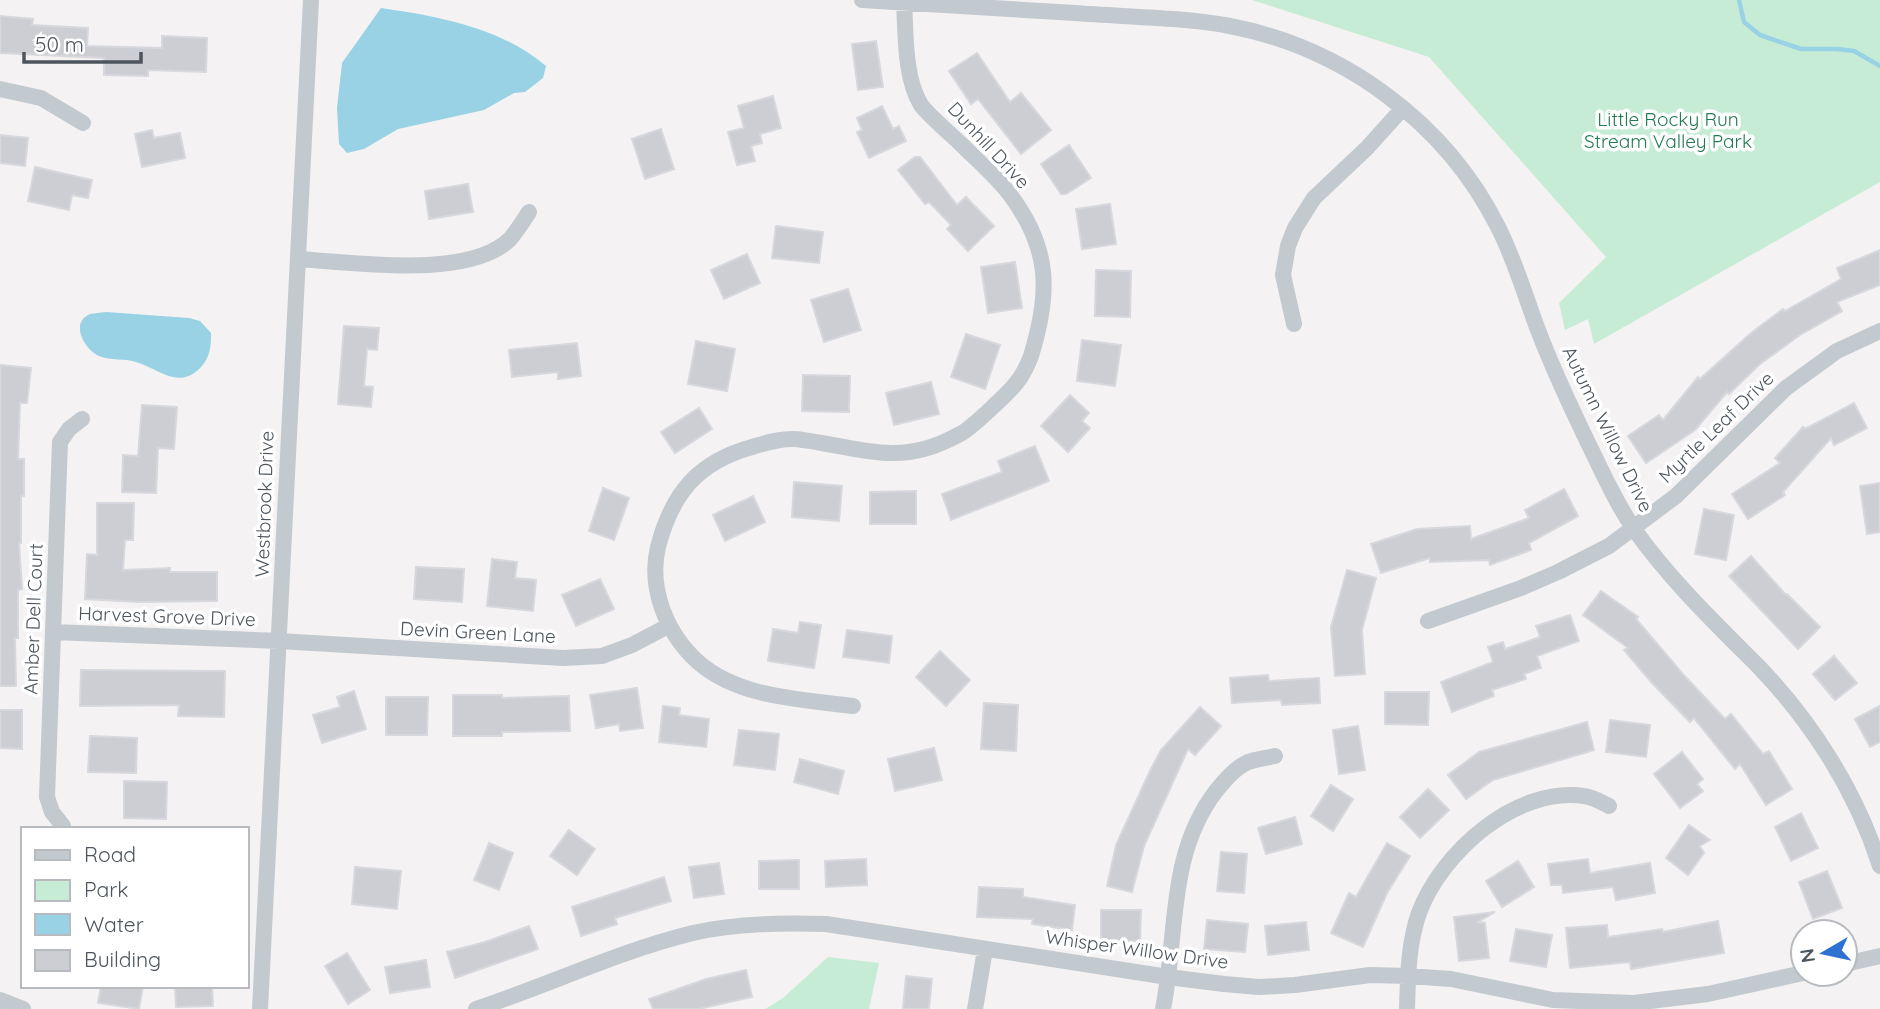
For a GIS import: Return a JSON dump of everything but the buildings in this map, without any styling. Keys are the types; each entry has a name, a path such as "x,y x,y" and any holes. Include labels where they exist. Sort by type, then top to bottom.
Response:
{"street":[{"name":"Westbrook Drive","path":"260,1009 311,0"},
{"name":"Autumn Willow Drive","path":"862,0 1204,23 1253,32 1284,40 1350,70 1403,108 1462,168 1499,229 1554,369 1604,477 1633,528 1688,596 1758,667 1809,727 1857,806 1880,866"},
{"name":"Dunhill Drive","path":"853,706 770,694 745,688 713,675 689,654 668,626 659,599 656,557 663,526 674,502 710,463 735,451 771,441 800,439 892,454 925,449 963,433 1017,383 1030,358 1044,298 1045,271 1037,244 1028,221 1010,194 922,105 909,72 904,2"},
{"path":"0,89 41,98 83,123"},
{"path":"1294,324 1283,275 1284,261 1295,228 1314,198 1367,148 1403,108"},
{"path":"298,259 406,266 467,260 493,250 509,239 529,212"},
{"name":"Myrtle Leaf Drive","path":"1428,621 1558,572 1609,546 1676,496 1786,388 1837,351 1880,331"},
{"name":"Amber Dell Court","path":"63,826 52,812 47,797 60,442 69,429 82,419"},
{"name":"Devin Green Lane","path":"279,641 563,658 602,656 632,645 668,626"},
{"name":"Harvest Grove Drive","path":"53,632 279,641"},
{"path":"1163,1009 1178,881 1185,851 1197,822 1206,805 1233,773 1248,762 1275,756"},
{"path":"1407,1009 1411,942 1425,900 1445,866 1472,838 1509,813 1531,803 1555,797 1588,796 1609,806"},
{"name":"Whisper Willow Drive","path":"476,1009 657,943 731,926 781,922 826,924 985,950 1021,953 1224,984 1259,986 1295,985 1370,975 1408,976 1451,979 1553,1000 1634,1003 1708,994 1789,976"},
{"path":"975,1009 985,950"},
{"path":"1859,961 1880,956"}],"green space":[{"name":"Little Rocky Run Stream Valley Park","path":"1252,0 1880,0 1880,182 1594,344 1588,319 1565,330 1559,303 1606,257 1429,57"},
{"path":"828,957 879,963 869,1009 765,1009 783,998"}],"water":[{"path":"381,8 446,20 510,42 546,66 543,78 525,92 514,93 484,110 398,129 364,149 347,153 339,144 337,108 342,63"},
{"path":"106,312 200,321 211,333 208,356 192,374 177,378 136,362 99,356 84,342 80,330 84,318 90,314"}],"waterway":[{"path":"1739,0 1744,22 1760,35 1801,49 1854,51 1880,66"}]}
